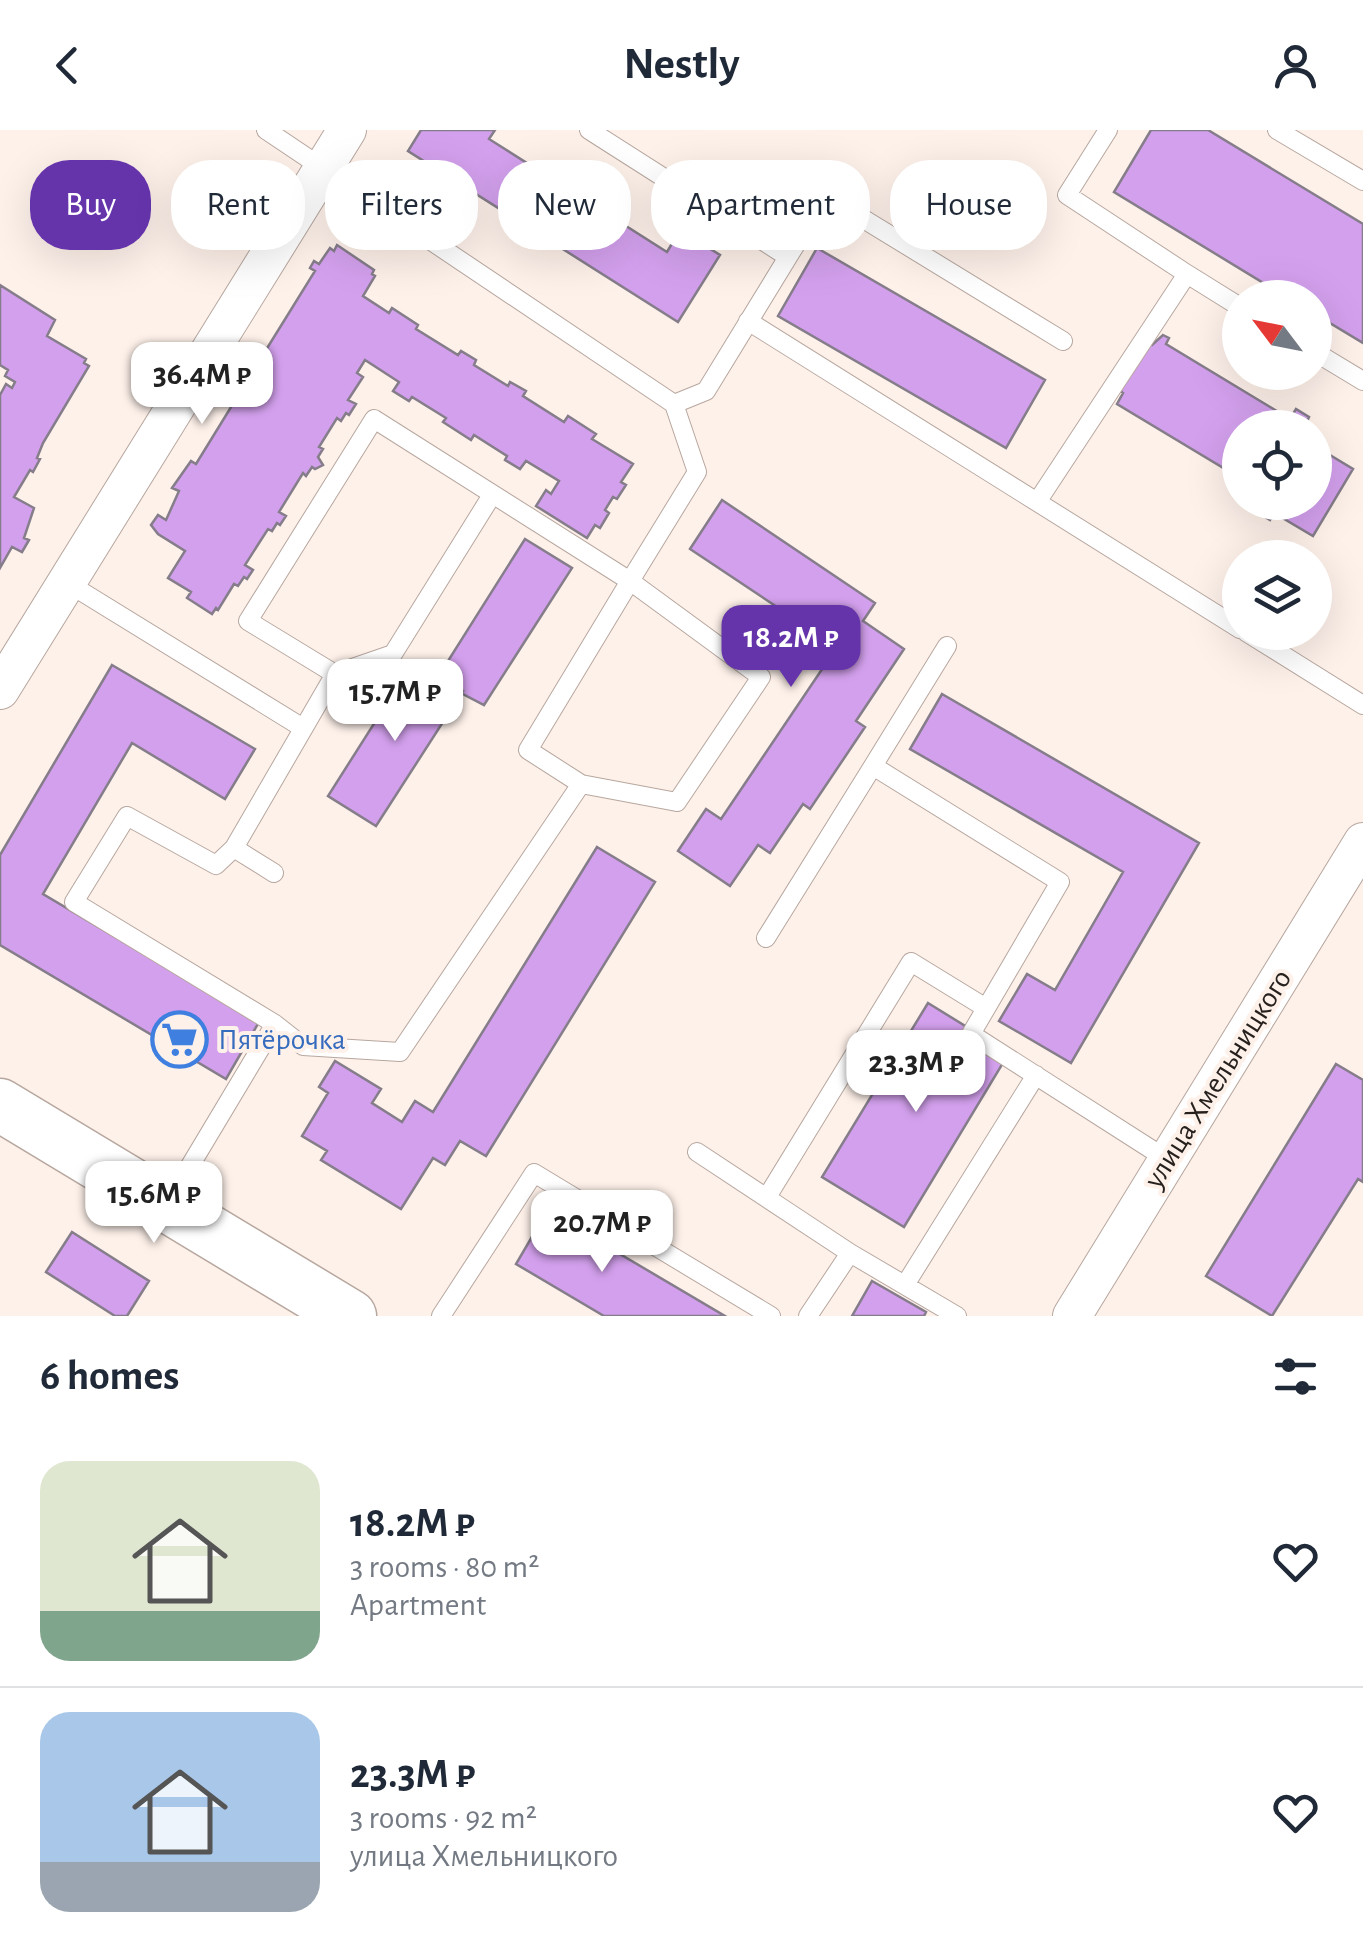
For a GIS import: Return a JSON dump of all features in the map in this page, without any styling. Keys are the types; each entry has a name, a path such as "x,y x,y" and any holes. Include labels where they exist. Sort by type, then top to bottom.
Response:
{"main road":[{"path":"0,1106 350,1316"}],"street":[{"path":"0,690 347,130"},
{"name":"улица Хмельницкого","path":"1072,1316 1363,842"}],"lane":[{"path":"266,130 674,404 697,472 630,581 528,750 580,784 677,802 761,677 630,581 374,419 248,620 335,674"},
{"path":"589,130 788,257"},
{"path":"1108,130 1067,194 1222,295"},
{"path":"1277,130 1363,181"},
{"path":"674,404 706,391 826,196 1063,341"},
{"path":"1037,502 1186,274"},
{"path":"748,321 1222,617"},
{"path":"1332,362 1363,381"},
{"path":"492,496 392,654 335,674 234,848 216,865 128,816 74,902 274,1024 303,1046 400,1052 580,784"},
{"path":"66,582 303,728"},
{"path":"766,938 946,646"},
{"path":"1275,650 1363,706"},
{"path":"873,766 1060,882 971,1034 1168,1160"},
{"path":"234,848 274,873"},
{"path":"766,1197 911,962 986,1008"},
{"path":"166,1206 274,1024"},
{"path":"905,1286 1036,1075"},
{"path":"698,1152 850,1253 957,1316"},
{"path":"442,1316 534,1173 771,1316"},
{"path":"808,1316 850,1253"}],"building":[{"path":"421,130 495,130 489,139 522,160 498,160 498,208 478,195 478,160 422,160 408,151"},
{"path":"1151,130 1208,130 1363,224 1363,343 1332,324 1332,280 1258,280 1114,192"},
{"path":"631,229 651,242 651,250 712,250 720,255 678,322 564,250 631,250"},
{"path":"329,250 344,250 374,270 375,276 363,296 389,313 392,308 418,325 416,329 458,355 461,351 476,360 474,365 508,386 510,382 526,391 523,396 564,422 568,416 596,434 592,439 633,464 621,482 626,485 605,510 609,513 600,528 595,525 587,538 536,506 546,490 551,494 559,481 526,461 520,469 474,435 471,440 443,422 446,418 412,397 409,401 393,391 399,382 365,360 357,373 363,377 348,400 356,404 341,421 337,418 319,447 323,449 318,457 323,465 312,467 306,476 303,473 279,512 286,516 272,531 268,529 245,565 253,570 247,579 244,577 238,586 234,584 212,614 187,598 191,592 168,578 185,551 151,525 158,515 166,520 179,491 172,488 191,461 196,464 244,386 241,377 252,364 256,366 315,271 310,268 314,261 319,264"},
{"path":"816,250 820,250 1045,380 1006,448 778,316"},
{"path":"0,285 55,320 47,336 86,359 84,363 89,366 43,443 33,472 30,470 14,497 34,508 24,538 29,540 22,552 12,547 0,568 0,395 6,384 12,388 15,382 5,376 8,370 0,365"},
{"path":"1163,335 1169,338 1166,344 1222,378 1222,390 1242,390 1275,410 1222,410 1222,467 1117,404 1123,393 1119,390 1147,343 1152,345"},
{"path":"1332,456 1353,469 1332,504"},
{"path":"722,500 875,603 863,621 904,649 856,721 865,727 810,809 803,804 770,853 758,845 730,886 678,851 706,809 721,819 837,647 690,549"},
{"path":"1286,520 1323,520 1313,536"},
{"path":"525,539 572,568 484,705 436,680"},
{"path":"412,664 463,691 376,826 328,796"},
{"path":"112,665 255,749 225,799 132,743 43,894 259,1022 226,1079 0,945 0,855"},
{"path":"942,694 1199,843 1071,1063 999,1021 1027,974 1055,990 1123,872 910,749"},
{"path":"597,847 655,882 486,1156 460,1141 445,1165 433,1158 401,1209 321,1160 327,1151 302,1136 328,1093 319,1087 335,1061 381,1089 372,1103 402,1122 415,1101 433,1112"},
{"path":"928,1003 1009,1053 904,1227 822,1177"},
{"path":"1336,1064 1363,1080 1363,1182 1358,1179 1272,1316 1206,1276"},
{"path":"547,1211 725,1316 604,1316 516,1264"},
{"path":"72,1232 149,1281 127,1316 115,1316 46,1272"},
{"path":"872,1281 926,1312 924,1316 852,1316"}],"place":[{"name":"Пятёрочка","path":"179,1040"}]}
